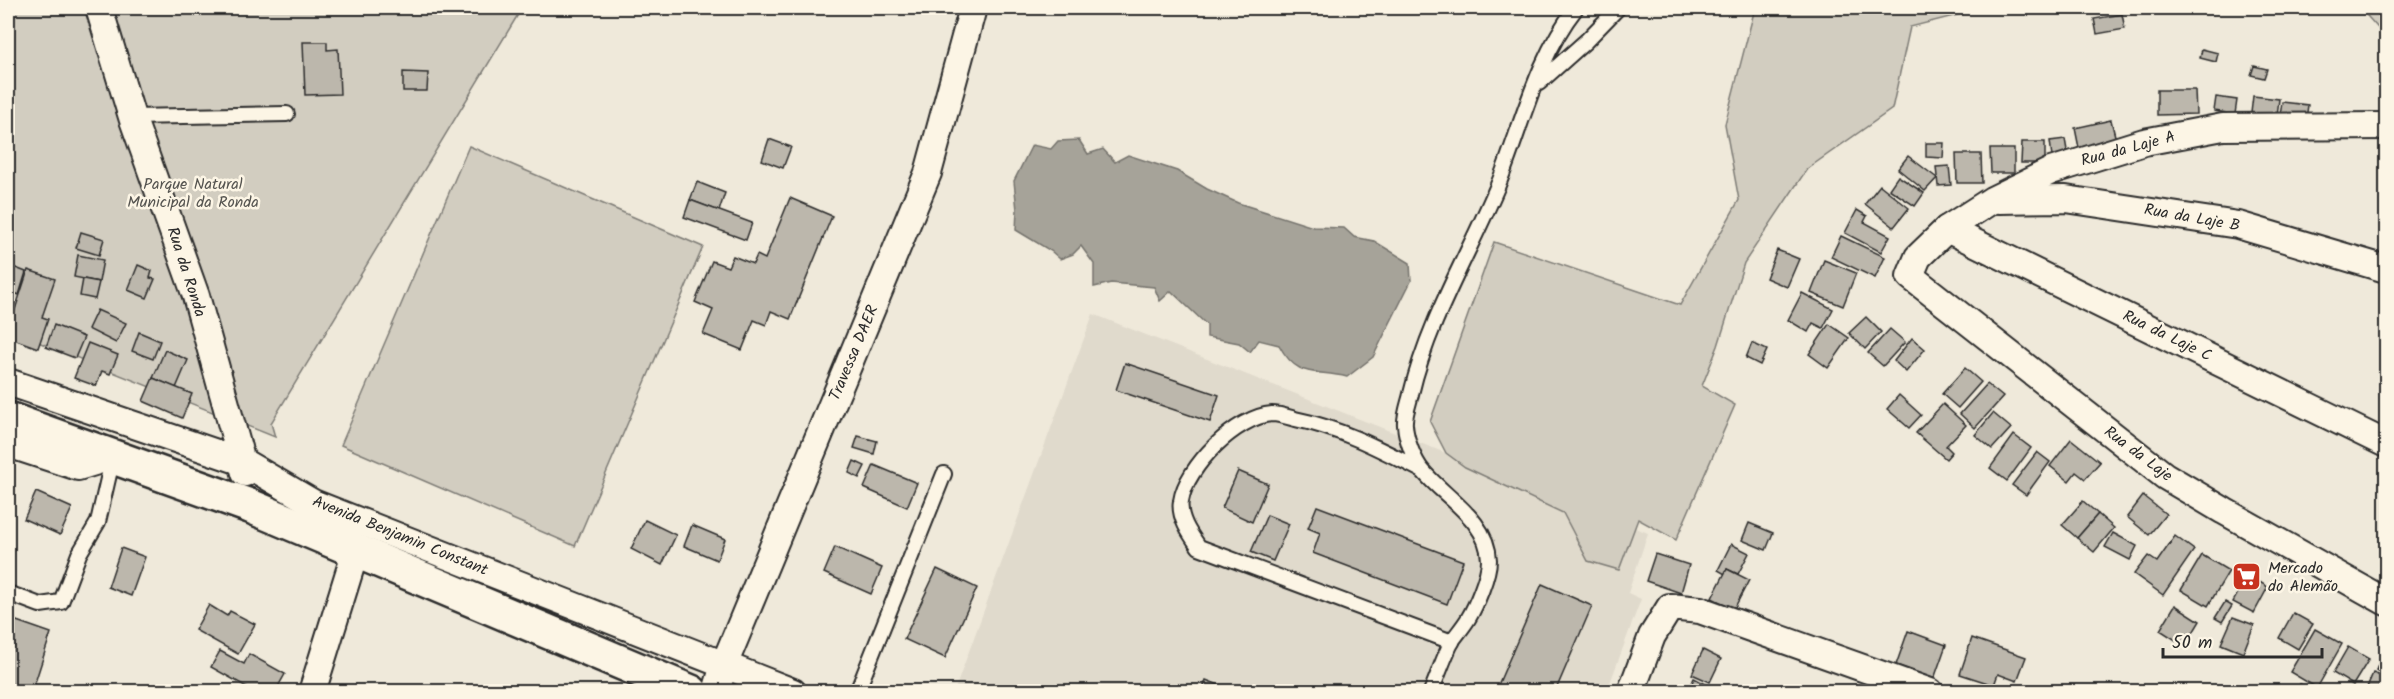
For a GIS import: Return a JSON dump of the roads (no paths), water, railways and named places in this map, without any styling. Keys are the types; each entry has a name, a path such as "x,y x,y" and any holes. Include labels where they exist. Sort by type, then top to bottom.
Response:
{"main road":[{"name":"Avenida Benjamin Constant","path":"8,419 250,506 691,692"}],"street":[{"name":"Rua da Ronda","path":"99,8 132,117 196,296 243,462 250,506"},
{"name":"Travessa DAER","path":"716,692 724,665 928,172 973,8"},
{"name":"Rua da Laje A","path":"1910,276 1918,257 1947,229 1992,200 2050,171 2144,142 2223,128 2386,126"},
{"name":"Rua da Laje B","path":"1992,200 2066,199 2238,225 2386,269"},
{"name":"Rua da Laje C","path":"1947,229 2386,444"},
{"name":"Rua da Laje","path":"1910,276 2165,476 2386,602"},
{"name":"Avenida Benjamin Constant","path":"8,382 243,462 313,503 792,692"},
{"path":"8,444 78,467 114,456"},
{"path":"312,692 356,550"},
{"path":"1631,692 1652,636 1670,607 1700,610 1930,692"}],"lane":[{"path":"1421,470 1404,424 1416,376 1440,311 1498,185 1534,89 1552,48 1576,8"},
{"path":"1534,89 1618,8"},
{"path":"132,117 287,114"},
{"path":"1431,692 1452,642 1469,618 1483,586 1489,560 1483,535 1460,508 1421,470 1372,444 1324,425 1273,414 1247,421 1215,446 1190,475 1180,503 1186,528 1198,547 1452,642"},
{"path":"8,593 40,605 61,603 79,554 98,522 114,456"},
{"path":"857,692 944,474"}],"place":[{"name":"Mercado do Alemão","path":"2247,577"}],"park label":[{"name":"Parque Natural Municipal da Ronda","path":"193,193"}]}
